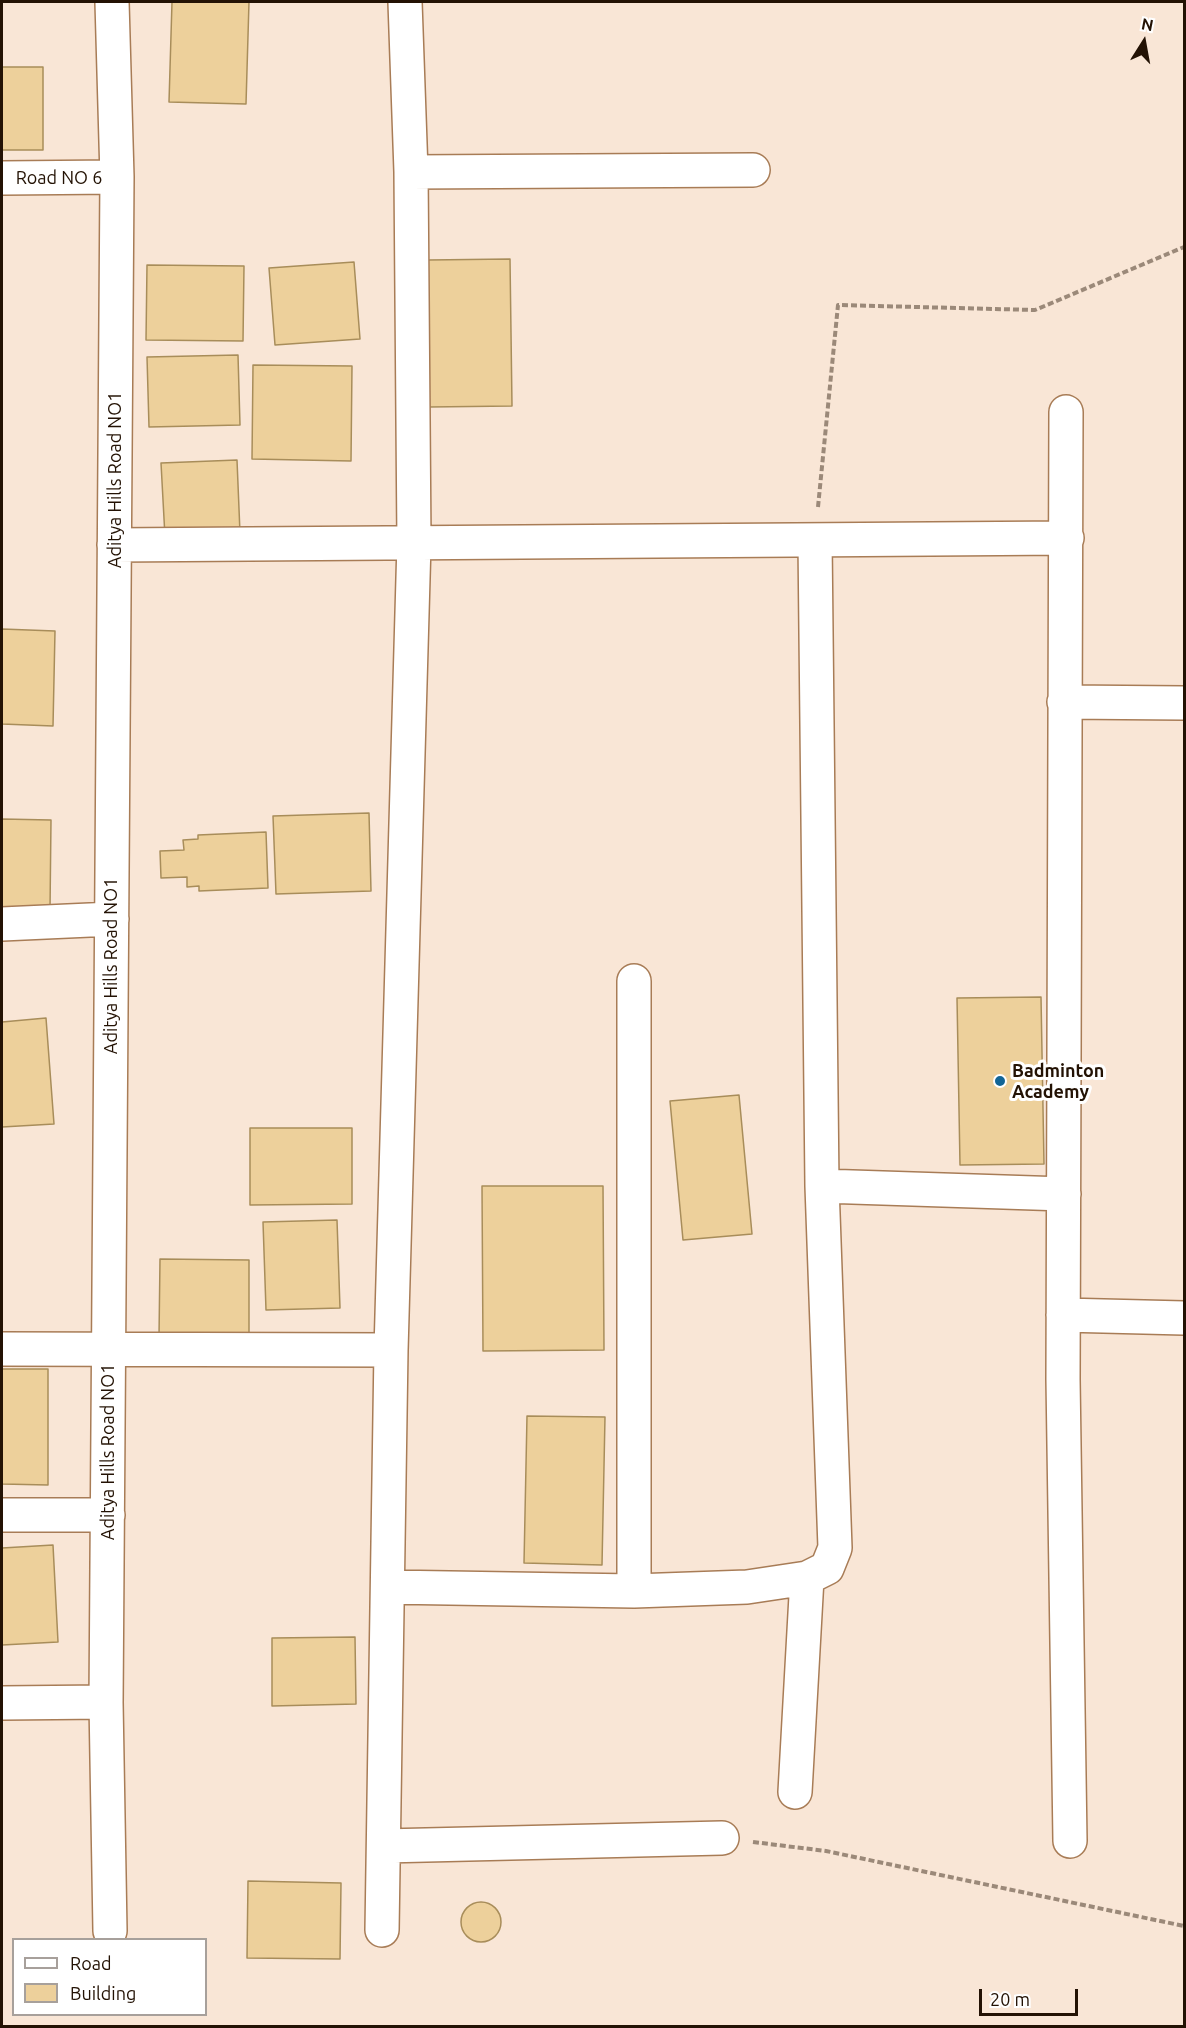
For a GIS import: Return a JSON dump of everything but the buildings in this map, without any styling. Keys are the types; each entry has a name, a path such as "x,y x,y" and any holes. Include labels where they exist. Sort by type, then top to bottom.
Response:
{"street":[{"name":"Aditya Hills Road NO1","path":"110,1931 106,1702 117,177 112,2"},
{"path":"382,1930 391,1350 414,543 411,172 405,2"},
{"path":"411,172 753,170"},
{"name":"Road NO 6","path":"2,178 117,177"},
{"path":"1066,412 1063,1315 1070,1841"},
{"path":"114,545 1067,538"},
{"path":"387,1587 634,1590 747,1587 807,1578 827,1568 835,1548 822,1186 815,540"},
{"path":"1064,702 1185,703"},
{"path":"2,924 112,920"},
{"path":"634,981 634,1590"},
{"path":"822,1186 1064,1194"},
{"path":"1063,1315 1185,1318"},
{"path":"2,1349 108,1355"},
{"path":"2,1362 108,1355 391,1350"},
{"path":"2,1515 108,1515"},
{"path":"795,1792 807,1578"},
{"path":"2,1703 106,1702"},
{"path":"384,1846 722,1838"}],"path":[{"path":"815,540 838,305 1035,310 1185,247"},
{"path":"722,1838 826,1851 1185,1926"}],"place":[{"name":"Badminton Academy","path":"1000,1081"}]}
